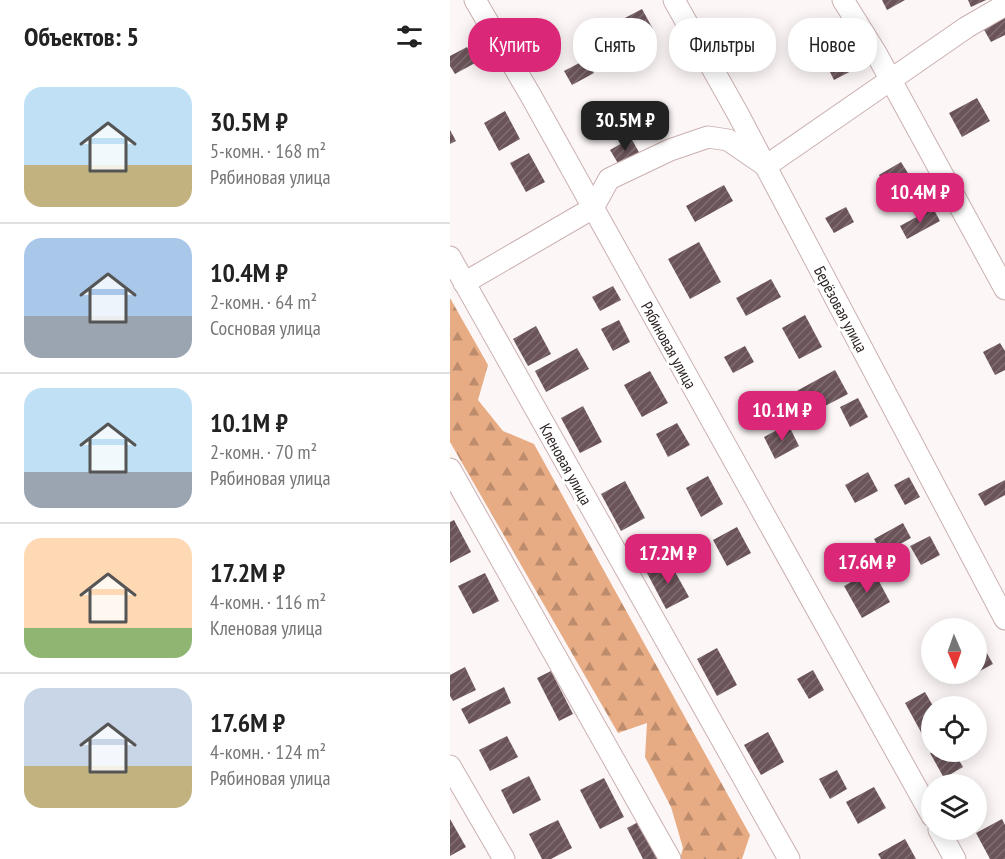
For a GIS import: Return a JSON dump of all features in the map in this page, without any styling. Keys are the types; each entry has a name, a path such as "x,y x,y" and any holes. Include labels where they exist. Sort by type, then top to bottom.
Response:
{"street":[{"name":"Рябиновая улица","path":"475,0 921,796"},
{"name":"Берёзовая улица","path":"674,0 765,166 1005,619"},
{"path":"843,0 891,80 1005,289"},
{"path":"464,283 593,208 609,179 670,150 708,137 728,140 765,166 967,27 1005,5"},
{"name":"Кленовая улица","path":"450,257 789,859"},
{"path":"450,469 670,859"},
{"path":"450,766 504,859"},
{"path":"945,840 955,859"}],"green space":[{"path":"450,298 488,365 478,400 503,431 534,444 750,835 742,859 680,859 683,848 671,807 645,757 647,723 618,733 450,442"}],"building":[{"path":"882,0 905,0 887,10"},
{"path":"968,0 986,0 971,7"},
{"path":"642,9 647,18 625,18"},
{"path":"1005,17 1005,35 991,42 983,28"},
{"path":"467,47 468,67 455,74 450,66 450,56"},
{"path":"573,66 573,72 594,73 572,85 564,71"},
{"path":"830,72 849,72 834,80"},
{"path":"977,98 990,121 962,137 949,113"},
{"path":"505,111 520,139 499,151 484,123"},
{"path":"450,130 456,141 450,144"},
{"path":"631,138 640,154 619,165 610,150"},
{"path":"529,153 545,182 526,192 510,163"},
{"path":"901,162 918,189 896,202 879,175"},
{"path":"724,185 733,201 695,222 686,206"},
{"path":"846,207 854,222 834,233 825,218"},
{"path":"933,208 940,221 907,239 900,226"},
{"path":"699,242 721,282 690,299 668,259"},
{"path":"771,279 781,297 746,316 736,298"},
{"path":"613,286 621,300 600,311 592,297"},
{"path":"805,315 822,347 799,359 782,328"},
{"path":"619,320 630,342 613,351 601,329"},
{"path":"536,326 551,354 528,366 513,339"},
{"path":"1000,343 1005,351 1005,370 995,375 983,352"},
{"path":"745,346 754,362 733,373 724,357"},
{"path":"577,348 589,369 546,392 535,371"},
{"path":"835,370 848,394 806,416 793,393"},
{"path":"650,371 668,403 642,417 624,385"},
{"path":"858,398 868,417 850,427 840,407"},
{"path":"583,406 602,442 580,453 561,418"},
{"path":"677,423 690,445 668,457 656,434"},
{"path":"788,424 799,446 775,459 764,437"},
{"path":"868,472 878,491 855,503 845,485"},
{"path":"708,476 723,504 701,517 686,488"},
{"path":"909,477 920,497 905,505 894,485"},
{"path":"1005,480 1005,495 985,506 978,494"},
{"path":"625,481 645,518 621,531 601,494"},
{"path":"454,520 471,552 450,563 450,522"},
{"path":"903,523 911,538 882,554 874,539"},
{"path":"737,527 751,553 727,566 713,540"},
{"path":"930,536 940,555 921,565 910,546"},
{"path":"669,561 689,597 666,609 647,573"},
{"path":"873,570 890,602 862,618 844,586"},
{"path":"485,573 499,601 473,614 458,586"},
{"path":"717,648 737,685 717,696 697,659"},
{"path":"987,653 993,664 987,667"},
{"path":"465,667 476,690 453,701 450,696 450,675"},
{"path":"813,670 824,690 809,699 797,679"},
{"path":"551,671 573,714 559,721 537,678"},
{"path":"504,687 511,703 469,724 461,709"},
{"path":"925,692 927,696 921,696 921,732 905,703"},
{"path":"768,732 784,762 761,775 744,745"},
{"path":"507,736 518,757 490,771 479,750"},
{"path":"935,762 960,762 963,767 951,774 942,774"},
{"path":"837,770 847,789 830,799 819,779"},
{"path":"529,776 541,800 513,814 501,790"},
{"path":"604,778 624,817 600,829 580,790"},
{"path":"874,787 886,808 858,824 846,802"},
{"path":"450,819 466,847 450,856"},
{"path":"1002,819 1005,825 1005,859 990,859 980,840 987,840 987,827"},
{"path":"558,820 572,848 551,859 542,859 529,834"},
{"path":"640,821 659,859 643,859 627,828"},
{"path":"905,839 916,859 881,859 878,854"}]}
